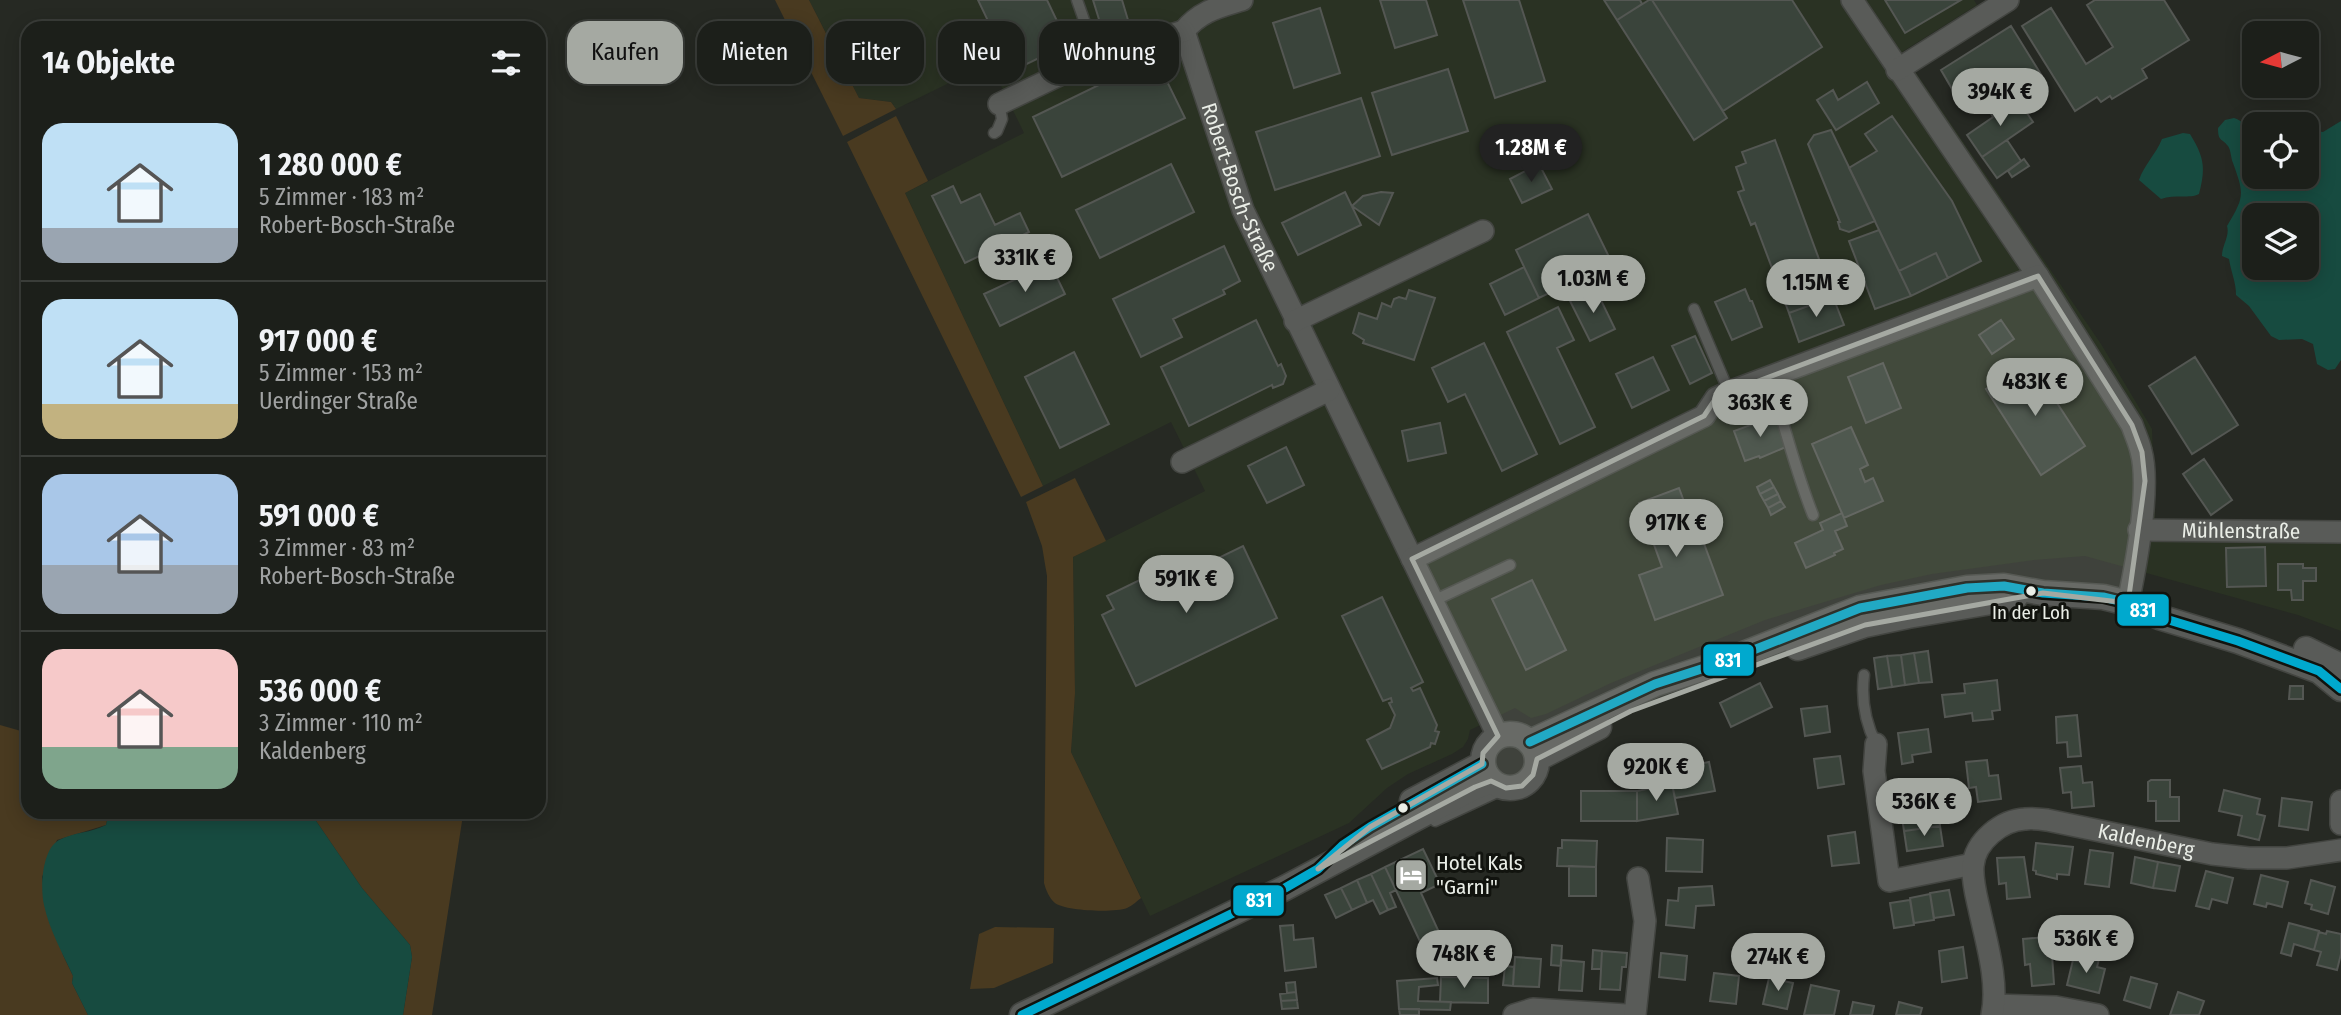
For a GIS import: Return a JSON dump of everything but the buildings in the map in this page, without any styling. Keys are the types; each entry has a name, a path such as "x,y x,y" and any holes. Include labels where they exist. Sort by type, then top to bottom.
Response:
{"street":[{"path":"1179,32 1184,31 1193,19 1207,11 1242,0"},
{"path":"1852,0 2038,276 2132,425 2142,452 2145,481 2127,603"},
{"path":"1897,69 2008,0"},
{"name":"Robert-Bosch-Straße","path":"1184,31 1242,211 1498,736"},
{"path":"999,104 1041,84"},
{"path":"1295,321 1483,231"},
{"path":"1415,566 1704,416 1716,398 1729,391 2038,276"},
{"path":"1182,463 1329,390"},
{"name":"Mühlenstraße","path":"2139,530 2341,532"},
{"path":"1534,751 1631,711 1865,625 2043,593 2074,593 2127,603 2166,604 2199,611 2243,625 2325,657 2341,666"},
{"path":"2127,603 2159,617 2238,641 2319,671 2341,689"},
{"path":"1515,733 1534,751 1533,775 1528,781 1514,788 1493,778 1483,752 1498,736 1515,733"},
{"path":"1876,744 1874,771 1889,881 1973,864 1974,887 1991,973 1993,1010 2056,1007 2098,1015"},
{"path":"1022,1015 1285,888 1493,778"},
{"path":"1318,869 1343,845 1370,827 1493,778"},
{"path":"2341,801 2341,824"},
{"name":"Kaldenberg","path":"1973,864 1978,850 1990,834 2007,824 2024,819 2047,820 2212,854 2249,858 2287,858 2341,850"},
{"path":"1635,1015 1645,921 1638,878"},
{"path":"1514,1015 1533,1009 1626,1015"}],"lane":[{"path":"1077,0 1084,21"},
{"path":"994,133 1002,119 999,104"},
{"path":"1694,309 1729,391"},
{"path":"1769,377 1790,439 1797,476 1813,514"},
{"path":"1433,601 1510,565"},
{"path":"1864,675 1867,726 1876,744"}],"highlighted area":[{"path":"2038,276 2132,425 2142,452 2145,481 2128,603 2043,593 1865,625 1631,711 1537,759 1533,775 1522,786 1506,788 1491,781 1475,787 1318,869 1370,827 1482,764 1483,753 1498,736 1412,559 1704,416 1716,398 1729,392"}],"shaded area":[{"path":"775,0 809,0 826,33 826,84 852,84 859,98 891,102 896,109 843,136 812,74 812,21 786,21"},
{"path":"809,0 1974,0 1977,5 1902,52 2101,344 2152,429 2156,539 2341,538 2341,631 2298,615 2085,556 1932,574 1881,585 1765,620 1611,683 1546,714 1531,718 1515,708 1470,730 1463,747 1408,774 1387,788 1349,823 1150,916 1071,752 1075,693 1073,557 1205,491 1171,422 1043,486 905,193 1024,133 1000,84 1025,84 1025,21 938,21 938,84 947,84 896,109 891,102 859,98 852,84 924,84 924,21 826,21 826,33"},
{"path":"896,116 928,181 905,193 1043,486 1021,497 847,142"},
{"path":"1075,478 1106,541 1073,557 1075,693 1071,752 1141,898 1127,908 1112,910 1060,906 1051,899 1044,883 1047,576 1042,546 1026,502"},
{"path":"0,725 21,731 21,819 107,819 106,825 57,840 42,877 63,955 73,976 72,983 88,1015 0,1015"},
{"path":"315,819 462,819 432,1015 403,1015 412,957 410,945 362,888"},
{"path":"995,927 1054,928 1053,963 994,988 970,989 979,934"}],"water":[{"path":"2234,118 2242,123 2242,189 2319,189 2319,132 2323,132 2341,121 2341,360 2335,369 2328,370 2317,364 2313,344 2302,339 2279,340 2271,336 2249,306 2236,295 2229,259 2222,256 2227,226 2240,201 2241,189 2229,148 2219,136 2218,128 2225,120"},
{"path":"2183,133 2190,134 2201,156 2203,176 2199,194 2161,199 2139,180 2162,139"},
{"path":"107,819 315,819 362,888 410,945 412,957 403,1015 88,1015 72,983 73,976 46,914 43,879 46,860 53,845 65,837 106,825"}],"transit line":[{"name":"831","path":"1530,742 1655,684 1723,662 1860,608 1967,588 2004,586 2043,593 2103,597 2128,603 2159,617 2238,641 2319,671 2341,689"},
{"name":"831","path":"1022,1015 1285,888 1318,869 1343,845 1370,827 1482,764"}],"place":[{"name":"In der Loh","path":"2031,591"},
{"name":"Hotel Kals \"Garni\"","path":"1411,875"}]}
